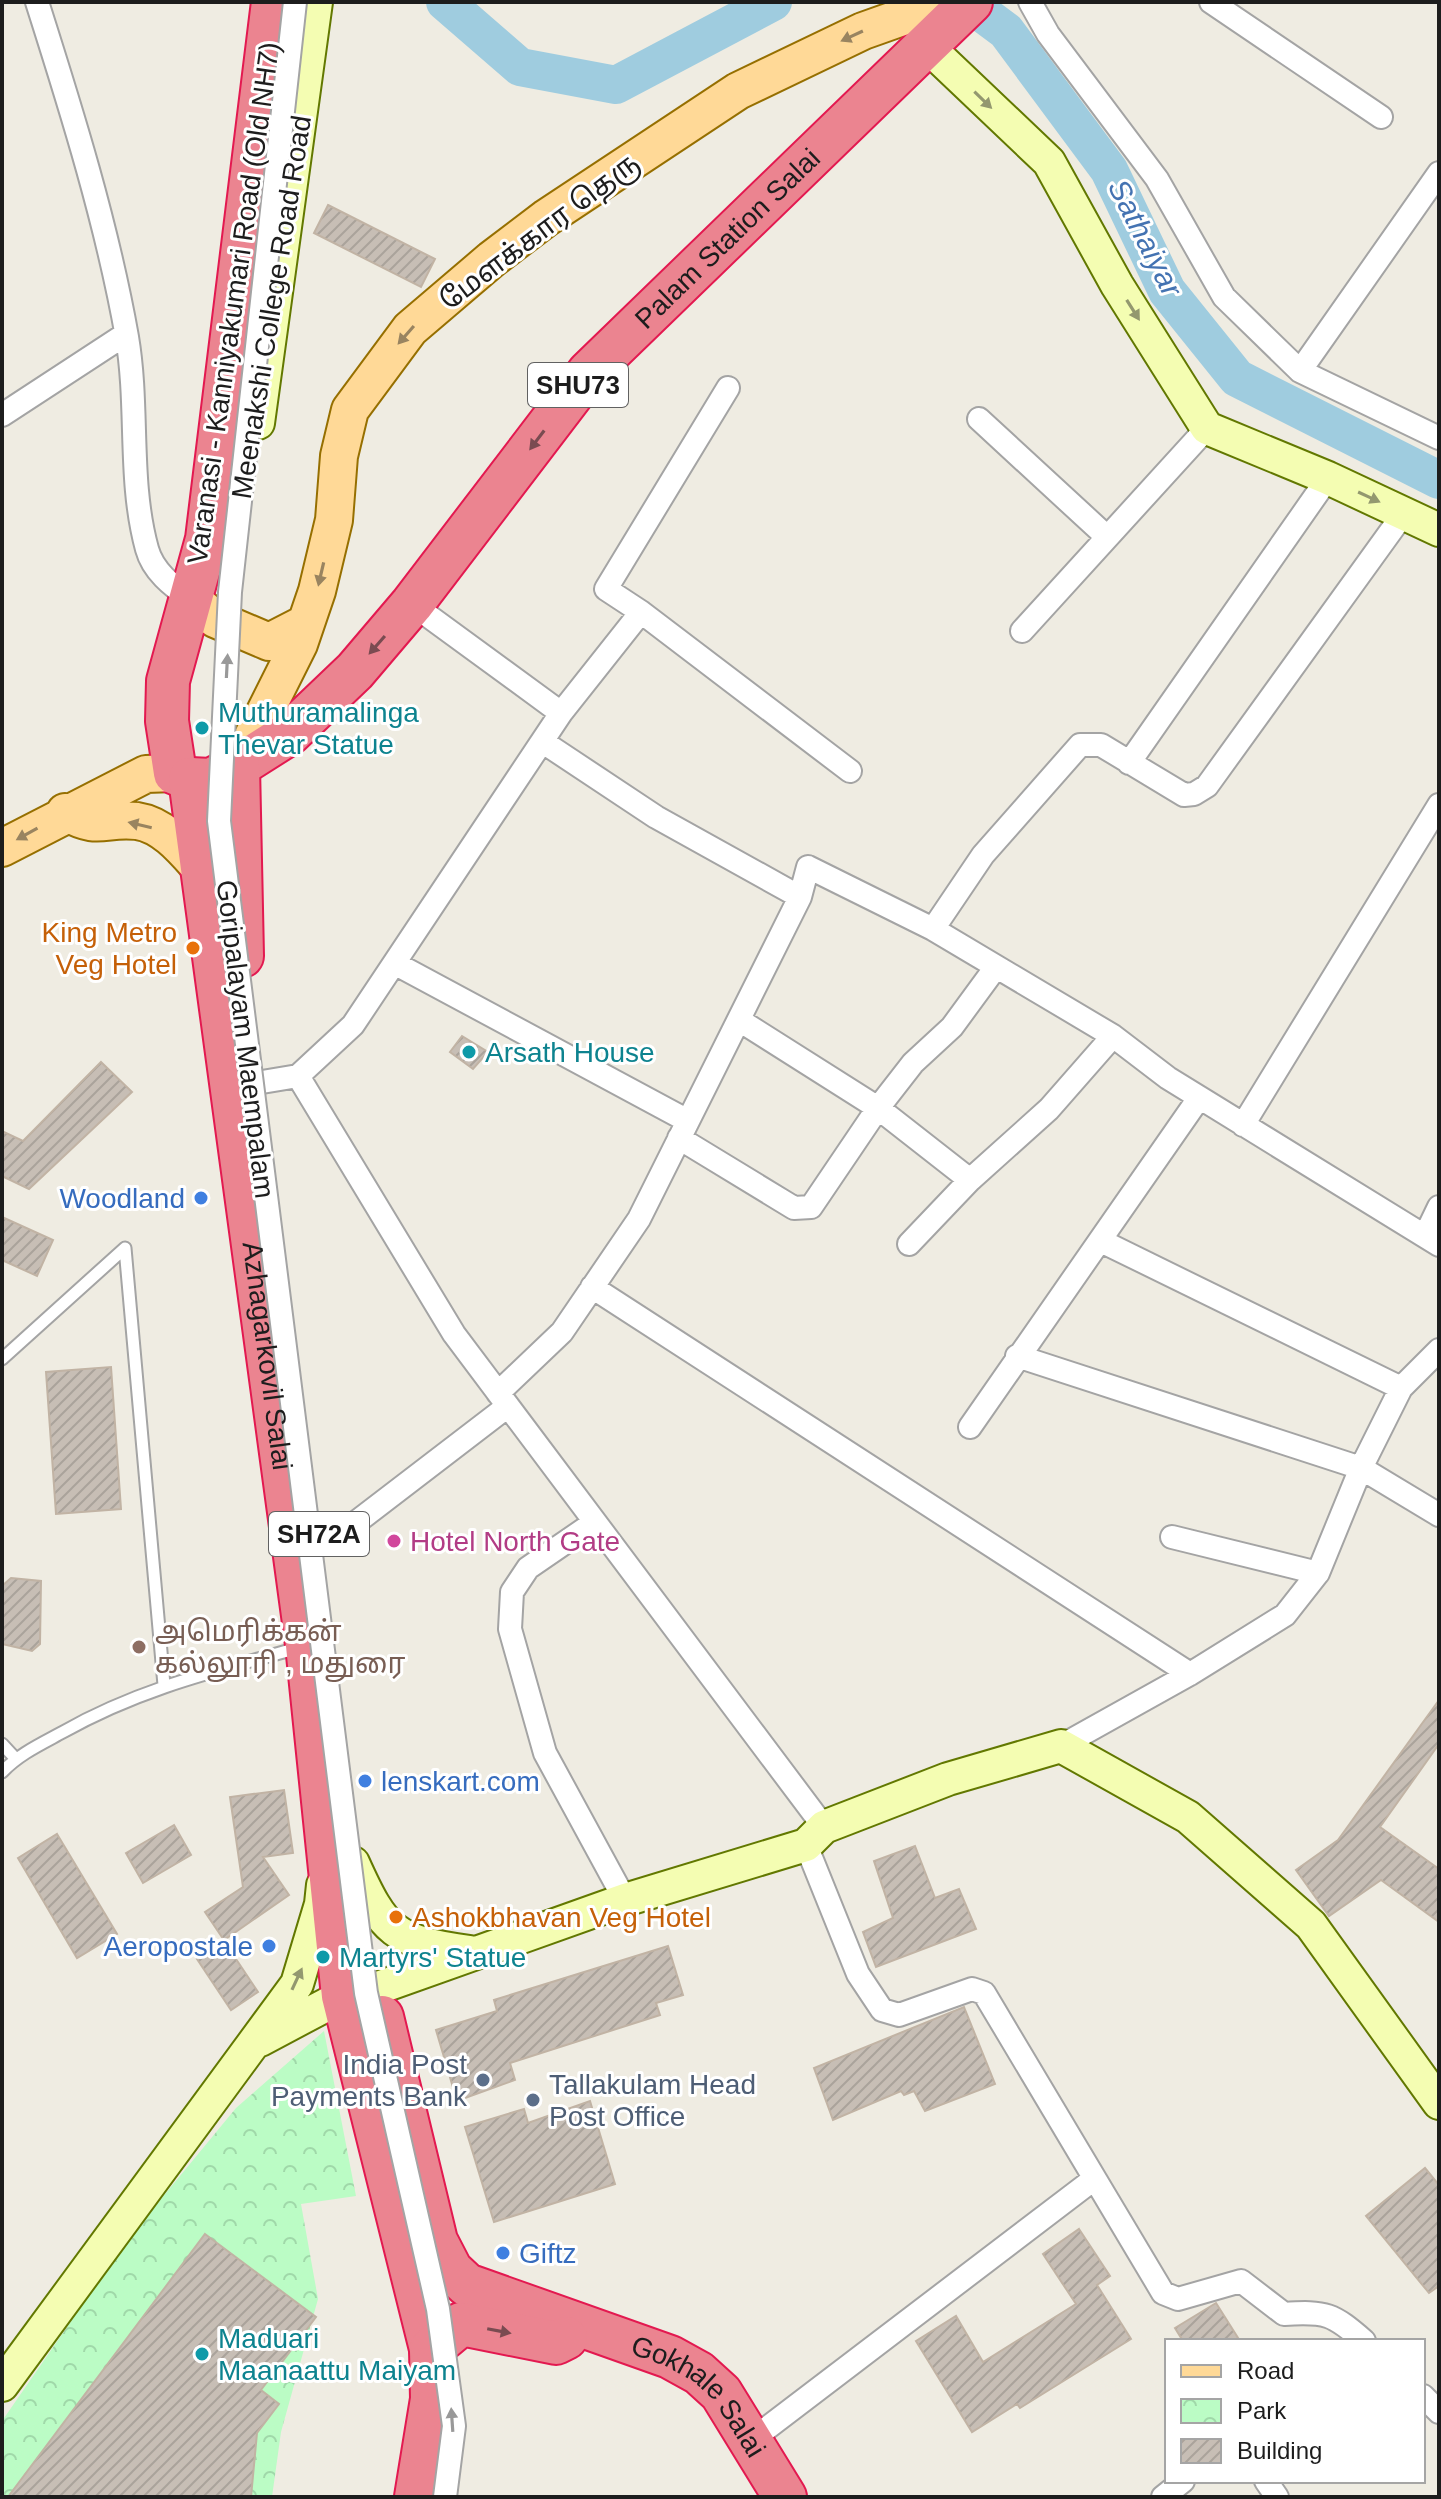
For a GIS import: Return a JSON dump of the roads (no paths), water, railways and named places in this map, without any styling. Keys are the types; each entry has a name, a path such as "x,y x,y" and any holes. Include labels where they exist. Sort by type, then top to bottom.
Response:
{"highway":[{"name":"Varanasi - Kanniyakumari Road (Old NH7)","path":"182,776 167,721 168,681 207,539 273,2"},
{"name":"Palam Station Salai","path":"238,766 290,733 355,671 412,604 589,372 941,17"},
{"name":"SHU73","path":"182,776 211,780 238,766"},
{"name":"Azhagarkovil Salai","path":"238,766 241,953 280,1079 319,1529 340,1853"},
{"name":"Azhagarkovil Salai","path":"182,776 201,869 307,1645 359,1992 431,2349 432,2399 416,2497"},
{"name":"Azhagarkovil Salai","path":"359,1992 436,2241 451,2270 467,2285"},
{"name":"Gokhale Salai","path":"467,2285 670,2357 699,2373 721,2393 785,2497"},
{"path":"431,2349 461,2324 556,2343 584,2328"}],"main road":[{"name":"மேளக்கார தெரு","path":"238,766 306,623 334,520 339,456 350,410 410,329 546,218 738,91 863,31 941,17"},
{"path":"190,598 215,619 269,642 306,623"},
{"path":"2,848 65,812 146,774 182,776"},
{"path":"65,812 87,824 139,821 175,840 201,869"}],"street":[{"path":"37,2 78,131 126,334 135,490 148,553 168,584 190,598"},
{"name":"Goripalayam Maempalam","path":"295,2 230,592 219,821 366,1993 438,2309 454,2426 445,2497"},
{"name":"Meenakshi College Road Road","path":"190,598 221,555 238,519 253,466 316,2"},
{"path":"1030,2 1048,34 1157,179 1224,297 1300,371 1439,438"},
{"path":"1211,2 1381,117"},
{"path":"941,17 1049,162 1117,285 1207,428 1328,478 1439,530"},
{"path":"1300,371 1439,173"},
{"path":"2,415 126,334"},
{"path":"728,388 606,589 641,612 850,771"},
{"path":"979,419 1107,537"},
{"path":"1022,631 1207,428"},
{"path":"1129,763 1328,478"},
{"path":"933,929 983,855 1070,753 1090,743 1101,745 1184,795 1194,794 1207,786 1404,513"},
{"path":"412,604 561,713"},
{"path":"641,612 561,713 353,1025 280,1079 454,1334 595,1522 815,1836 858,1974 876,2003 889,2014 899,2015 972,1989 984,1993 1163,2293 1178,2299 1241,2281 1284,2314 1317,2311 1335,2316 1362,2339"},
{"path":"543,742 656,817 800,897"},
{"path":"1243,1125 1430,838 1439,805"},
{"path":"319,1529 354,1524 503,1400 562,1332 639,1219 800,897 808,867 933,929 1113,1036 1199,1098 1432,1240 1439,1207"},
{"path":"396,964 684,1130 801,1210 819,1199 878,1108 913,1063 952,1027 996,967"},
{"path":"739,1020 878,1108 970,1180"},
{"path":"909,1244 970,1180 1049,1109 1113,1036"},
{"path":"970,1427 1199,1098"},
{"path":"1101,1241 1401,1388"},
{"path":"592,1287 1190,1674"},
{"path":"253,2043 359,1992 815,1836 948,1779 1061,1746 1190,1674 1285,1615 1318,1573 1361,1468 1401,1388 1439,1350"},
{"path":"1017,1356 1361,1468 1439,1515"},
{"path":"595,1522 528,1568 512,1592 510,1629 545,1753 625,1900"},
{"path":"1172,1537 1318,1573"},
{"path":"1061,1746 1188,1817 1311,1925 1439,2103"},
{"path":"340,1853 384,1923 405,1938 427,1946 476,1953"},
{"path":"2,2385 297,1984 340,1853"},
{"path":"750,2441 1094,2179"},
{"path":"1163,2497 1180,2483"}],"lane":[{"path":"2,1359 125,1248 164,1685"},
{"path":"2,1772 15,1758 113,1704 164,1685 307,1645"},
{"path":"2,1744 15,1758"}],"waterway":[{"name":"Sathaiyar","path":"445,2 520,67 616,85 773,2"},
{"name":"Sathaiyar","path":"967,2 1006,31 1109,170 1167,291 1237,378 1439,480"}],"place":[{"name":"Muthuramalinga Thevar Statue","path":"202,728"},
{"name":"King Metro Veg Hotel","path":"193,948"},
{"name":"Arsath House","path":"469,1052"},
{"name":"Woodland","path":"201,1198"},
{"name":"Hotel North Gate","path":"394,1541"},
{"name":"அமெரிக்கன் கல்லூரி , மதுரை","path":"139,1647"},
{"name":"lenskart.com","path":"365,1781"},
{"name":"Ashokbhavan Veg Hotel","path":"396,1917"},
{"name":"Aeropostale","path":"269,1946"},
{"name":"Martyrs' Statue","path":"323,1957"},
{"name":"India Post Payments Bank","path":"483,2080"},
{"name":"Tallakulam Head Post Office","path":"533,2100"},
{"name":"Giftz","path":"503,2253"},
{"name":"Maduari Maanaattu Maiyam","path":"202,2354"}]}
